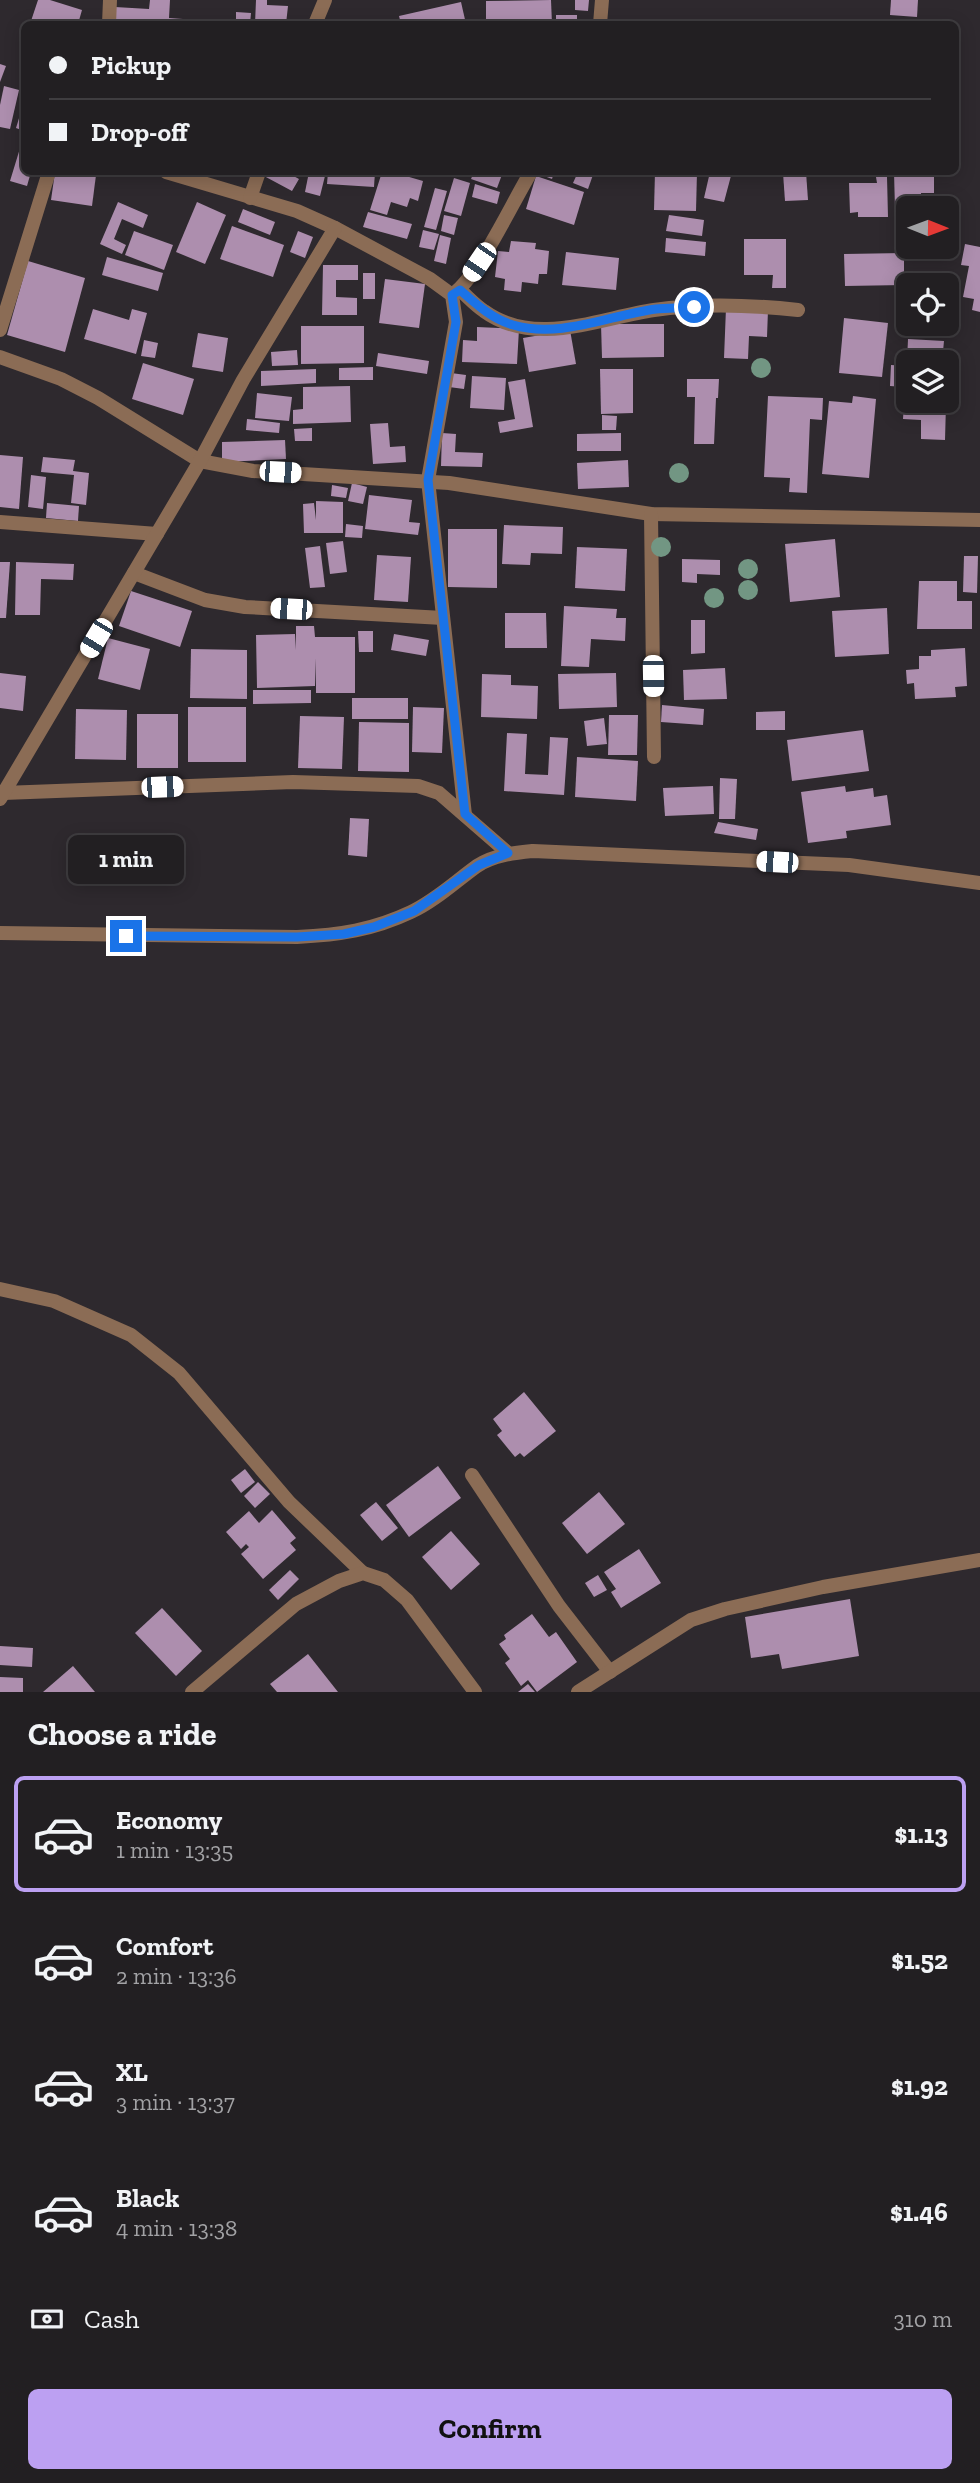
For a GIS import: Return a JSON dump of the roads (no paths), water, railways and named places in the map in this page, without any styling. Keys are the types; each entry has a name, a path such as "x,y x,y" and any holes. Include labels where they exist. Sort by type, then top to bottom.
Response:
{"street":[{"path":"109,21 110,0"},
{"path":"316,21 325,0"},
{"path":"600,21 603,0"},
{"path":"0,330 48,175"},
{"path":"176,175 297,211 335,228 456,292 510,325 554,330 656,309 755,305 798,310"},
{"path":"250,198 257,175"},
{"path":"465,814 428,480 456,322 456,292 479,262 529,175"},
{"path":"2,796 200,461 243,380 335,228"},
{"path":"0,357 61,379 98,398 200,461 253,471 428,480 651,514 980,520"},
{"path":"651,514 654,757"},
{"path":"0,522 157,534"},
{"path":"134,573 205,600 245,607 443,618"},
{"path":"2,796 293,782 418,786 439,793 508,853"},
{"path":"0,933 297,937 344,934 374,927 414,911 479,865 508,853 533,851 849,865 980,883"},
{"path":"0,1289 54,1301 131,1335 179,1373 289,1502 363,1573 384,1580 407,1600 475,1692"},
{"path":"472,1475 559,1606 610,1672"},
{"path":"578,1692 691,1620 724,1609 823,1587 980,1560"},
{"path":"192,1692 296,1604 339,1581 363,1573"}]}
